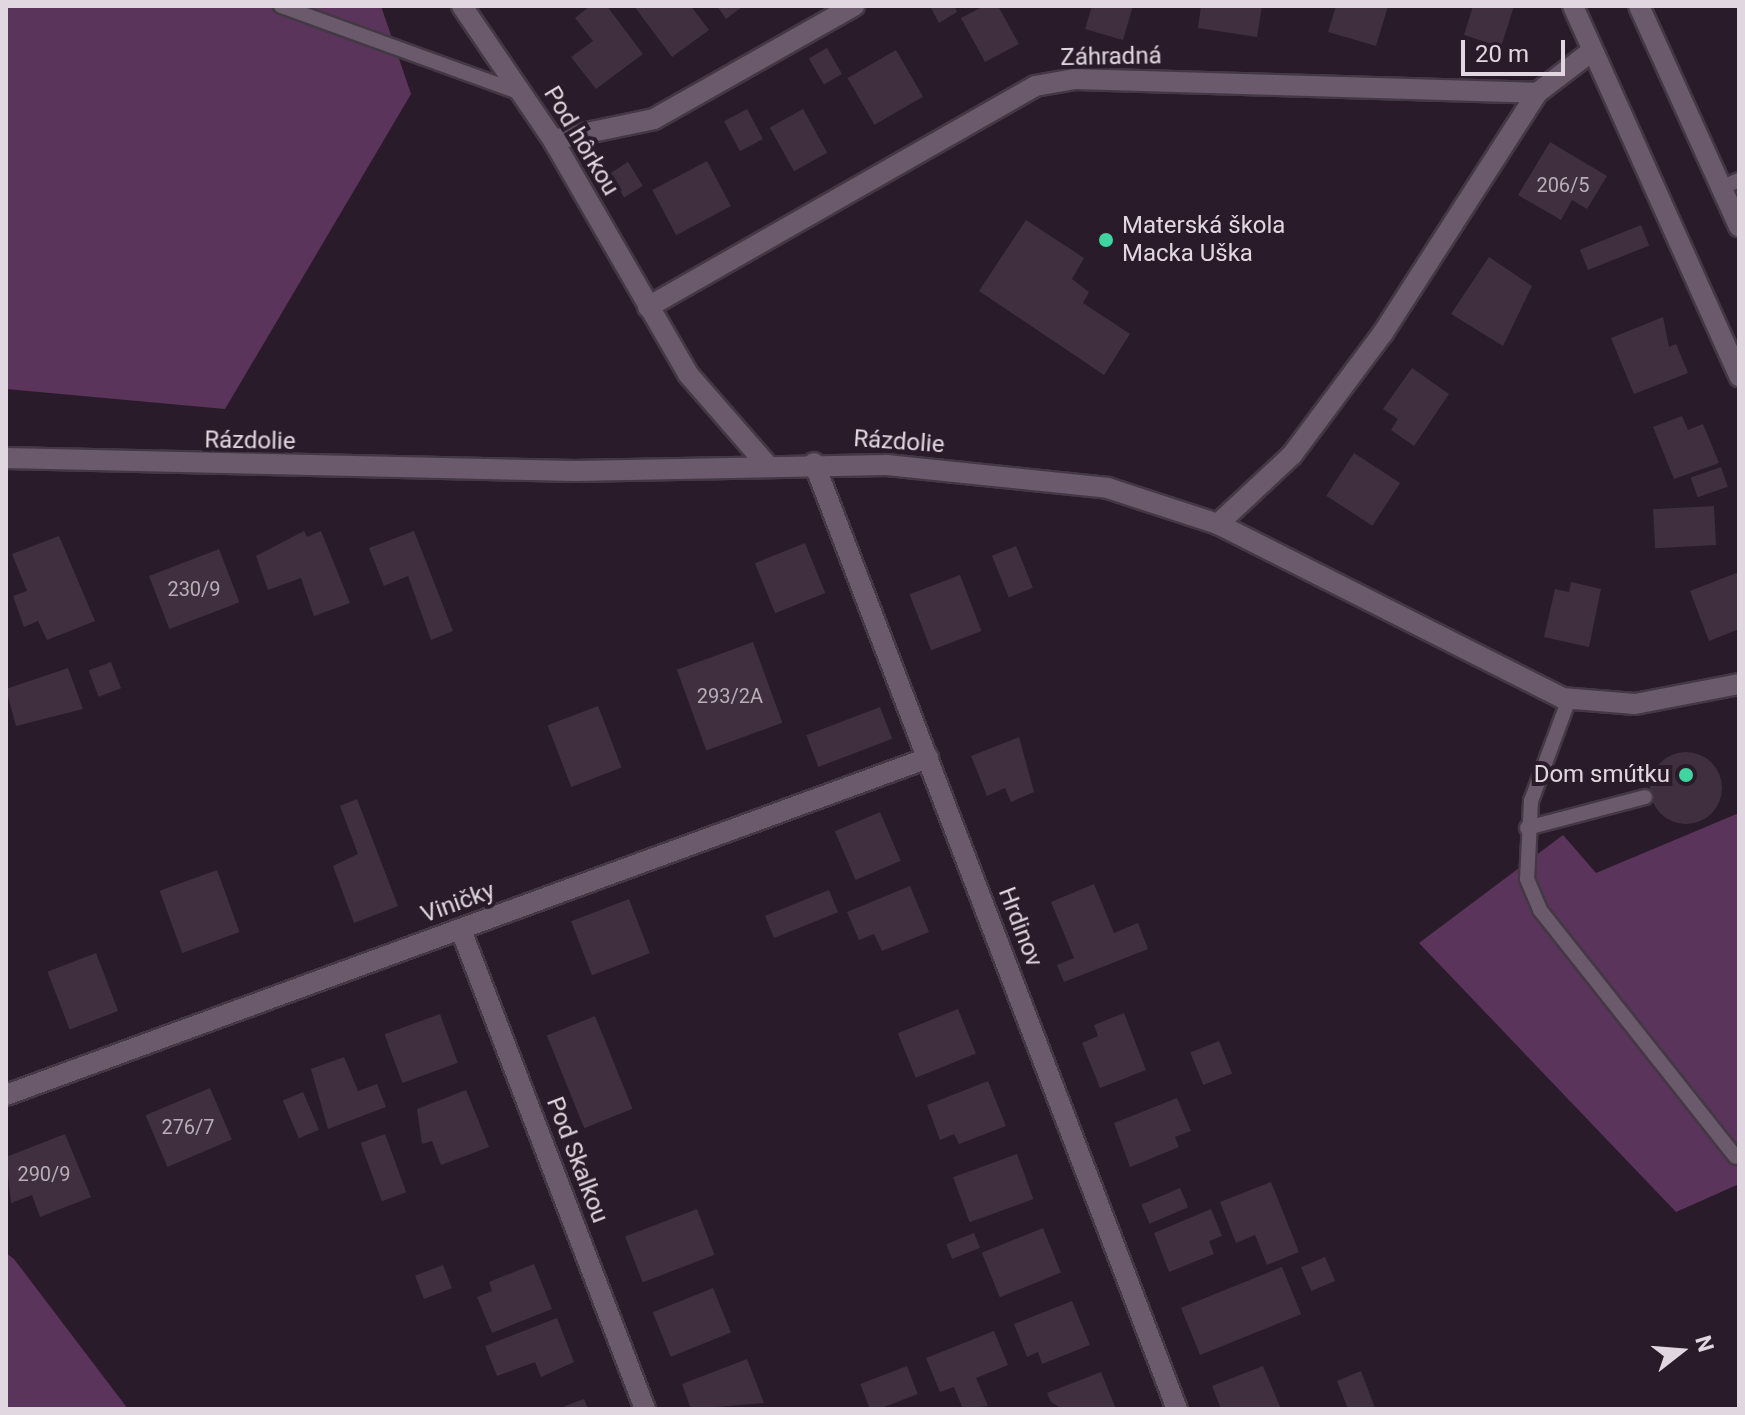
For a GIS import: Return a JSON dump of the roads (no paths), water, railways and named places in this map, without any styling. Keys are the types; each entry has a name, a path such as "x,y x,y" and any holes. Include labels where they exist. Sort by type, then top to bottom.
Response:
{"street":[{"name":"Pod hôrkou","path":"462,6 553,140 688,374 767,465"},
{"path":"553,140 654,119 854,6"},
{"path":"1573,6 1739,376"},
{"path":"1639,6 1730,184 1739,226"},
{"path":"1218,524 1292,455 1383,333 1537,93 1592,51"},
{"name":"Záhradná","path":"648,307 1035,86 1075,79 1537,93"},
{"name":"Rázdolie","path":"6,458 575,471 814,463 1108,488 1218,524 1569,699 1635,704 1739,684"},
{"name":"Hrdinov","path":"814,463 1177,1409"},
{"name":"Viničky","path":"6,1095 928,758"},
{"name":"Pod Skalkou","path":"461,930 645,1409"}],"lane":[{"path":"281,6 522,93"},
{"path":"1569,699 1527,828 1527,879 1540,910 1736,1157"},
{"path":"1527,828 1645,797"}],"place":[{"name":"Materská škola Macka Uška","path":"1106,240"},
{"name":"Dom smútku","path":"1686,775"}]}
